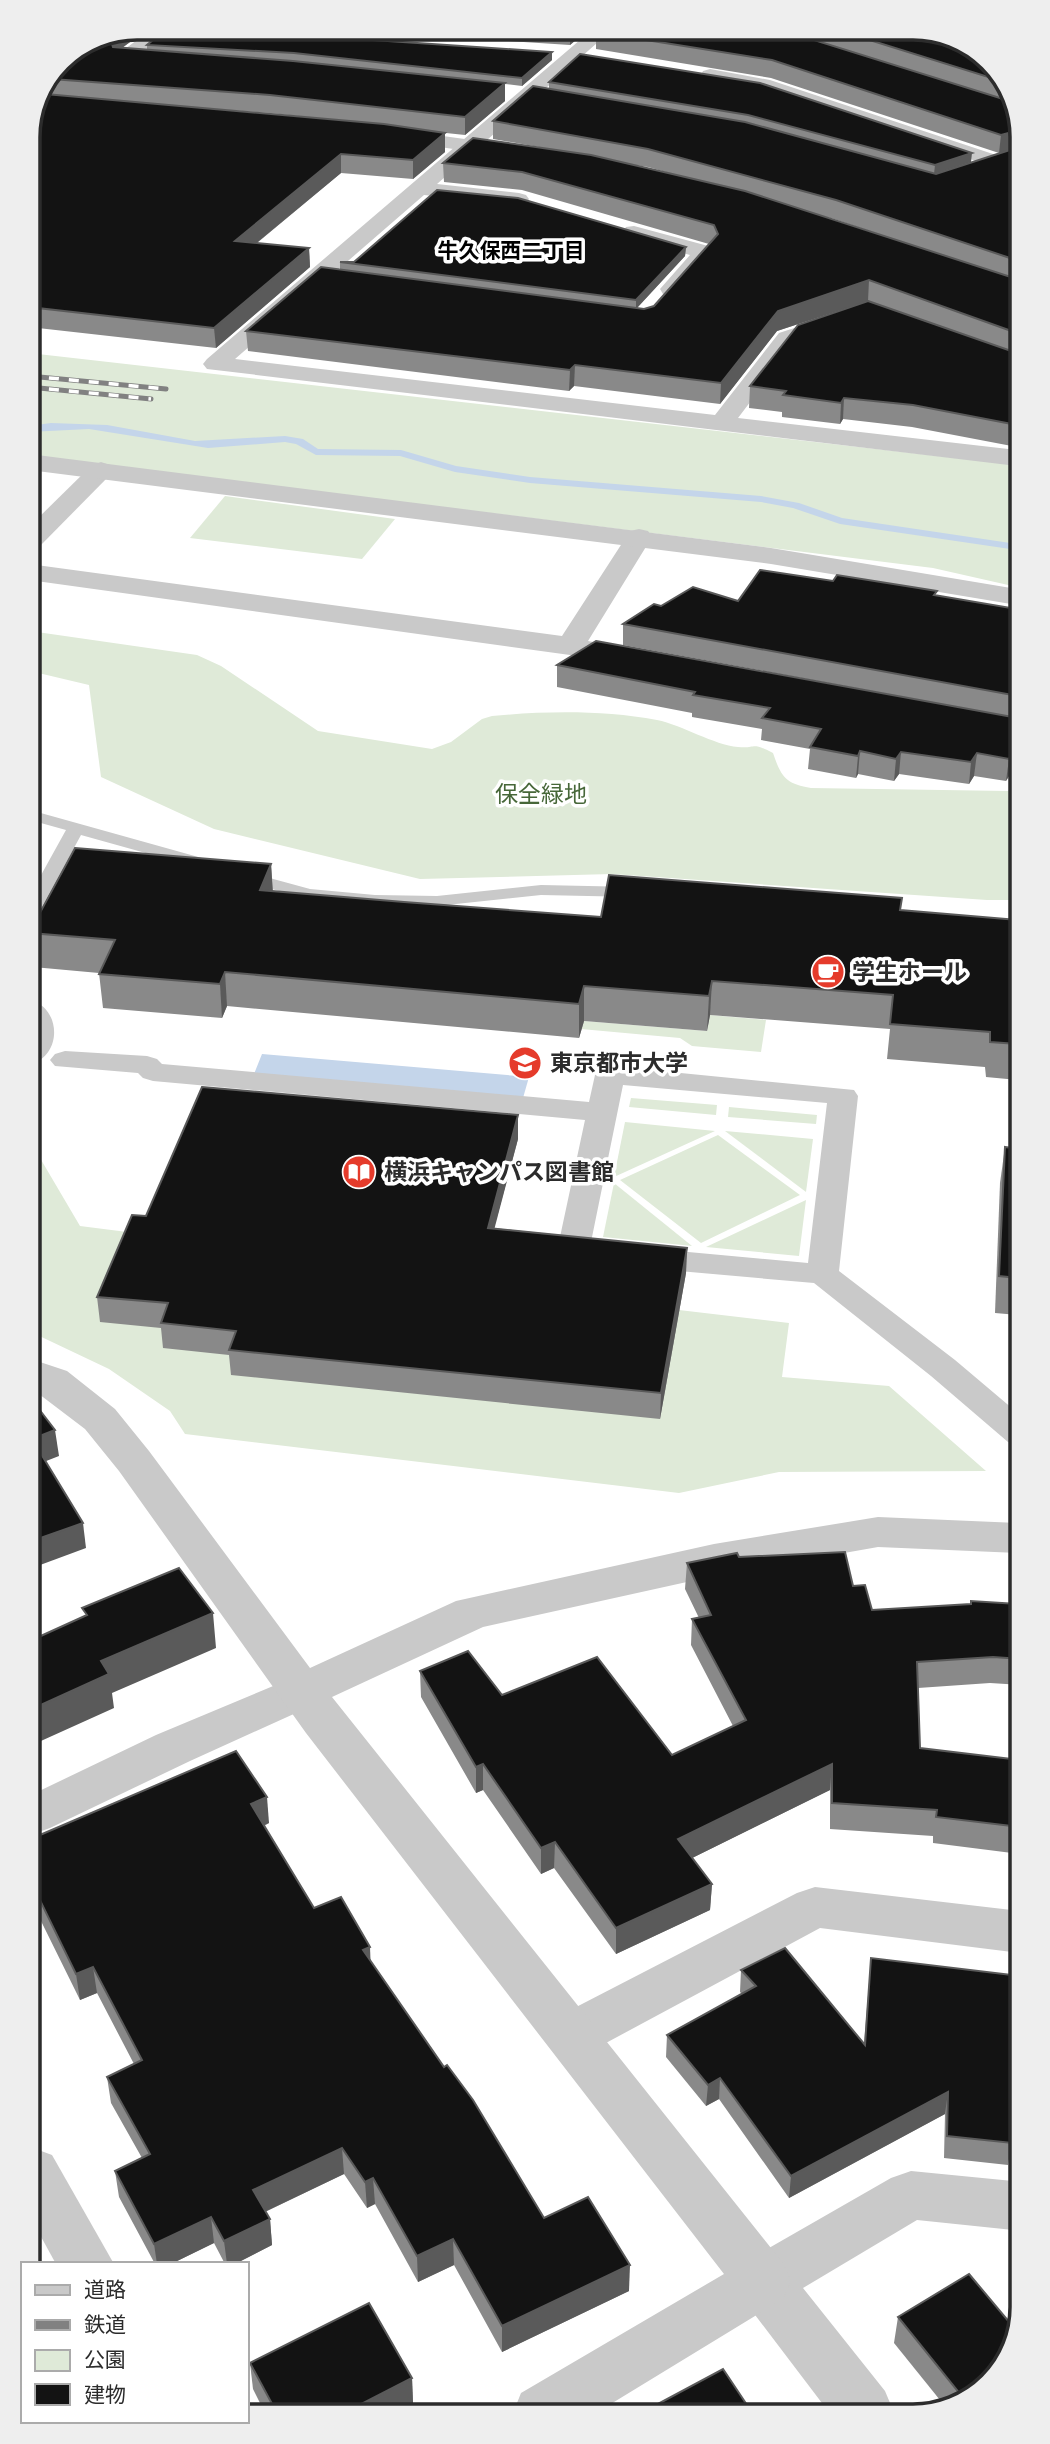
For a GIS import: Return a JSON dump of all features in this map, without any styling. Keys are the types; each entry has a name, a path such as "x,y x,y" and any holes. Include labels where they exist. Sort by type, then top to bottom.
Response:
{"street":[{"path":"149,40 124,59 176,62"},
{"path":"592,40 215,363 723,421 1010,457"},
{"path":"549,52 603,58"},
{"path":"696,73 763,84 1007,160"},
{"path":"502,92 556,100"},
{"path":"50,96 261,113 475,140 535,151"},
{"path":"46,105 475,140"},
{"path":"973,171 1007,160"},
{"path":"421,188 534,203"},
{"path":"613,226 704,252 660,301"},
{"path":"317,276 344,280"},
{"path":"723,421 787,338 856,314"},
{"path":"40,462 358,505 639,537 861,568 1010,596"},
{"path":"40,531 101,470"},
{"path":"570,646 639,537"},
{"path":"40,574 570,646 665,664"},
{"path":"65,1060 147,1065 153,1072 602,1112"},
{"path":"823,1274 843,1096 610,1075 573,1251 823,1274 943,1368 1010,1425"},
{"path":"40,1375 52,1381 100,1419 142,1472 302,1691 859,2404"},
{"path":"40,1812 173,1748 472,1613 713,1560 878,1532 1010,1538"},
{"path":"572,2035 815,1907 1010,1931"},
{"path":"40,2184 85,2262"},
{"path":"557,2404 911,2195 1010,2206"}],"lane":[{"path":"40,818 309,894 375,900 437,901 541,890 602,889 658,894"},
{"path":"40,894 75,829"},
{"path":"40,1013 48,1030 40,1050"}],"green space":[{"path":"40,354 1010,464 1010,585 933,568 40,457"},
{"path":"225,496 395,519 362,559 190,538"},
{"name":"保全緑地","path":"40,632 197,655 221,666 318,731 432,749 451,742 482,719 492,716 554,712 595,713 657,720 729,745 760,747 773,753 786,778 811,788 1008,791 1010,788 1010,900 612,874 420,879 214,829 101,777 89,685 40,673"},
{"path":"710,1015 766,1020 761,1052 692,1046 680,1038 581,1029 584,1021 707,1031"},
{"path":"631,1098 717,1105 716,1115 629,1107"},
{"path":"729,1107 817,1115 816,1124 728,1117"},
{"path":"625,1122 715,1131 614,1177"},
{"path":"725,1131 813,1139 806,1192"},
{"path":"718,1135 800,1195 701,1243 620,1180"},
{"path":"40,1158 80,1226 135,1233 171,1329 238,1356 660,1418 679,1310 789,1323 782,1377 889,1386 986,1471 779,1472 679,1493 185,1434 170,1411 109,1369 40,1336"},
{"path":"614,1183 692,1246 603,1237"},
{"path":"806,1200 799,1256 706,1247"}],"water":[{"path":"262,1054 529,1077 523,1098 254,1074"}],"building":[{"path":"153,40 372,40 552,52 522,78 294,53 147,45"},
{"path":"646,40 814,40 1002,99 1010,133 1001,135 772,60"},
{"path":"869,40 919,40 944,45 972,60 989,77"},
{"path":"112,44 113,47 293,61 505,83 465,117 270,95 60,80 83,57"},
{"path":"580,54 760,83 972,153 935,165 748,115 549,82"},
{"path":"533,86 745,122 936,174 1010,150 1010,258 836,200 648,149 493,121"},
{"path":"51,95 384,124 445,133 413,160 341,154 235,241 309,248 214,328 40,308 40,131"},
{"path":"473,138 591,155 745,191 1010,277 1010,330 869,280 778,311 721,383 575,365 570,370 246,331 321,267 644,309 654,306 718,234 714,225 522,172 443,163"},
{"path":"437,190 518,198 686,247 636,300 340,262 354,262"},
{"path":"868,301 1010,351 1010,424 913,405 844,398 841,403 783,395 786,391 750,386 798,325"},
{"path":"760,570 833,581 837,575 937,591 934,595 1010,608 1010,695 623,624 654,604 661,606 693,587 738,601"},
{"path":"596,641 1010,717 1010,757 977,753 971,762 901,752 896,759 860,751 858,756 810,747 821,729 762,718 770,708 693,695 695,692 557,665"},
{"path":"75,848 271,864 260,890 601,917 609,875 902,898 900,910 1010,919 1010,1043 990,1042 990,1032 890,1024 893,995 712,981 709,996 584,986 579,1004 225,972 220,984 99,974 115,940 40,934 40,913"},
{"path":"202,1087 518,1115 488,1228 687,1248 661,1393 229,1350 236,1331 161,1323 168,1303 97,1297 132,1215 146,1216"},
{"path":"1005,1147 1010,1148 1010,1277 999,1276"},
{"path":"40,1410 55,1430 40,1436"},
{"path":"40,1452 83,1523 40,1538"},
{"path":"845,1552 853,1586 865,1585 872,1610 971,1604 971,1601 1010,1603 1010,1658 917,1662 920,1748 1010,1759 1010,1826 936,1817 937,1810 832,1803 832,1764 678,1839 712,1884 616,1928 555,1842 541,1848 483,1764 476,1767 420,1671 468,1651 502,1695 597,1657 672,1755 746,1720 692,1619 711,1615 687,1563 737,1553 739,1557"},
{"path":"179,1568 213,1613 101,1661 109,1674 40,1705 40,1636 87,1615 82,1608"},
{"path":"236,1751 267,1797 251,1804 314,1908 341,1897 370,1947 363,1950 444,2067 447,2065 473,2100 544,2218 588,2197 630,2265 502,2326 453,2239 417,2256 373,2178 365,2182 342,2148 253,2190 270,2219 224,2241 211,2217 154,2244 115,2171 150,2154 107,2077 142,2060 93,1967 76,1974 40,1900 40,1835"},
{"path":"785,1948 865,2045 871,1958 1010,1975 1010,2143 947,2136 948,2092 791,2176 720,2078 708,2085 667,2035 756,1986 741,1970"},
{"path":"969,2274 1009,2321 1005,2338 990,2366 972,2384 959,2392 898,2317"},
{"path":"369,2303 412,2378 361,2404 272,2404 250,2363"},
{"path":"723,2369 746,2404 658,2404"}],"waterway":[{"path":"40,428 89,426 208,445 285,439 299,441 316,452 401,453 455,469 530,480 761,499 795,505 840,521 1010,546"}],"railway":[{"path":"40,377 166,389"},
{"path":"40,388 151,399"}],"place":[{"name":"学生ホール","path":"828,972"},
{"name":"東京都市大学","path":"525,1063"},
{"name":"横浜キャンパス図書館","path":"359,1172"}],"district":[{"name":"牛久保西二丁目","path":"511,251"}]}
